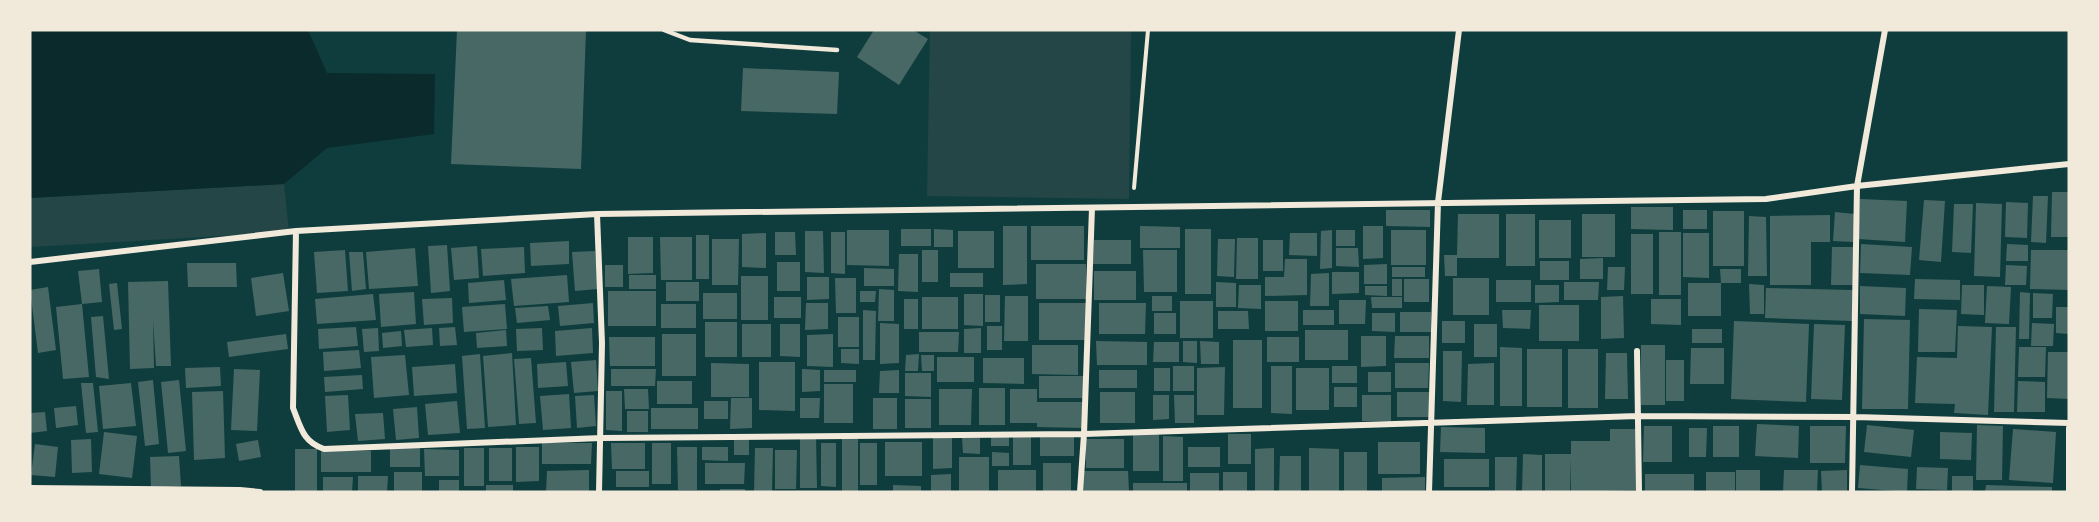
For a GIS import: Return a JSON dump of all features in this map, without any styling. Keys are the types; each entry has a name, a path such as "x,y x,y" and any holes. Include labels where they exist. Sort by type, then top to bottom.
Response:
{"street":[{"path":"1429,492 1438,202 1459,30"},
{"path":"1852,492 1857,186 1885,30"},
{"path":"30,262 296,231 597,214 1766,199 1857,186 2069,164"},
{"path":"1080,492 1092,208"},
{"path":"597,214 602,343 599,492"},
{"path":"296,231 293,408 303,434 312,445 324,449 601,438 1084,434 1638,416 1854,417 2069,423"},
{"path":"1637,351 1639,492"},
{"path":"2068,492 2069,428"},
{"path":"30,488 260,492"}],"lane":[{"path":"664,30 690,40 837,50"}],"path":[{"path":"1132,208 1148,30"}],"shaded area":[{"path":"30,30 308,30 327,73 435,74 434,134 327,148 284,184 30,198"},
{"path":"930,30 1131,30 1129,199 927,196"},
{"path":"284,184 289,232 30,247 30,198"}],"building":[{"path":"457,30 586,30 581,169 451,164"},
{"path":"874,30 913,30 928,39 899,85 857,57"},
{"path":"743,68 839,72 837,114 741,111"},
{"path":"2052,192 2069,192 2068,237 2051,237"},
{"path":"2033,196 2048,196 2046,243 2031,242"},
{"path":"1860,199 1907,201 1905,242 1858,239"},
{"path":"1924,200 1945,201 1941,262 1919,260"},
{"path":"2006,202 2028,203 2027,238 2005,237"},
{"path":"1976,203 2002,204 2000,277 1974,276"},
{"path":"1954,204 1973,204 1971,253 1952,252"},
{"path":"1631,207 1673,207 1673,230 1631,229"},
{"path":"1386,210 1430,210 1430,227 1386,226"},
{"path":"1683,210 1707,210 1707,229 1683,229"},
{"path":"1713,211 1744,211 1744,266 1713,266"},
{"path":"1835,212 1855,214 1853,242 1833,241"},
{"path":"1458,214 1499,214 1499,258 1457,258 1457,276 1445,276 1444,255 1457,255"},
{"path":"1506,214 1535,214 1535,266 1506,266"},
{"path":"1582,214 1615,214 1615,257 1582,257"},
{"path":"1830,215 1830,242 1811,242 1811,285 1770,285 1770,216"},
{"path":"1749,216 1766,217 1767,276 1748,276"},
{"path":"1539,220 1571,220 1571,258 1539,258"},
{"path":"1003,226 1027,226 1027,284 1003,285"},
{"path":"1031,226 1084,226 1084,260 1031,260"},
{"path":"1140,226 1180,227 1180,248 1140,248"},
{"path":"1363,226 1383,226 1383,258 1363,259"},
{"path":"901,229 931,229 931,246 901,246"},
{"path":"934,229 953,230 953,247 934,247"},
{"path":"1185,229 1211,229 1211,294 1185,294"},
{"path":"847,230 889,230 889,266 847,265"},
{"path":"1332,230 1332,268 1320,269 1321,231"},
{"path":"1336,230 1355,230 1355,246 1336,246"},
{"path":"1391,230 1426,230 1426,265 1391,265"},
{"path":"805,231 823,231 824,273 805,272"},
{"path":"958,231 994,231 994,268 958,268"},
{"path":"775,232 795,232 796,255 775,255"},
{"path":"831,232 845,232 845,274 831,273"},
{"path":"1659,232 1681,232 1681,295 1659,295"},
{"path":"766,233 766,268 742,267 742,234"},
{"path":"1290,233 1317,233 1317,256 1289,255"},
{"path":"1683,233 1709,233 1709,278 1683,277"},
{"path":"1631,234 1653,234 1653,294 1631,294"},
{"path":"696,235 709,235 709,279 696,279"},
{"path":"628,237 653,237 653,273 628,274"},
{"path":"660,237 692,237 692,280 661,280"},
{"path":"1237,238 1258,238 1258,279 1236,279"},
{"path":"712,239 739,239 738,285 712,285"},
{"path":"1218,239 1235,239 1234,277 1217,276"},
{"path":"1094,240 1131,240 1131,264 1093,264"},
{"path":"1263,240 1283,240 1283,271 1263,271"},
{"path":"569,241 569,264 531,266 530,243"},
{"path":"1861,244 1912,247 1910,275 1860,273"},
{"path":"2007,244 2028,245 2028,261 2006,261"},
{"path":"447,245 450,291 431,293 428,246"},
{"path":"477,246 479,278 454,280 451,248"},
{"path":"524,247 525,273 483,276 481,249"},
{"path":"1832,247 1854,247 1853,285 1831,285"},
{"path":"415,248 418,286 369,289 366,252"},
{"path":"1336,248 1358,248 1359,267 1336,266"},
{"path":"345,250 348,291 317,293 314,252"},
{"path":"922,250 938,250 938,282 922,282"},
{"path":"1143,250 1177,250 1177,292 1144,292"},
{"path":"2031,250 2069,250 2069,290 2030,289"},
{"path":"595,251 598,289 575,291 572,252"},
{"path":"349,252 363,252 366,289 352,291"},
{"path":"899,254 918,254 918,292 898,291"},
{"path":"1603,258 1603,279 1580,279 1580,259"},
{"path":"1285,259 1307,259 1307,295 1265,296 1265,277 1284,277"},
{"path":"1540,261 1569,261 1569,280 1540,280"},
{"path":"777,262 800,262 800,291 777,291"},
{"path":"187,263 236,263 237,287 188,287"},
{"path":"1036,264 1086,264 1086,299 1036,299"},
{"path":"1387,264 1387,284 1364,284 1364,265"},
{"path":"605,265 623,265 623,287 605,287"},
{"path":"2006,265 2027,266 2026,285 2005,285"},
{"path":"1392,267 1425,267 1425,277 1392,277"},
{"path":"1608,267 1625,267 1624,290 1607,290"},
{"path":"864,268 894,269 894,286 864,286"},
{"path":"99,269 102,302 82,304 78,271"},
{"path":"1720,269 1741,269 1741,283 1721,283"},
{"path":"1094,271 1136,271 1136,300 1094,300"},
{"path":"1332,272 1359,272 1359,293 1332,294"},
{"path":"283,273 289,311 256,316 251,278"},
{"path":"950,273 983,273 983,287 950,287"},
{"path":"1329,273 1329,306 1310,306 1311,274"},
{"path":"567,275 569,302 514,306 511,279"},
{"path":"629,275 656,275 656,289 629,289"},
{"path":"741,276 768,276 768,320 741,320"},
{"path":"807,277 829,277 829,299 807,300"},
{"path":"835,278 856,278 856,313 836,313"},
{"path":"1453,278 1489,278 1489,315 1453,315"},
{"path":"1392,279 1402,279 1402,296 1392,296"},
{"path":"1404,279 1429,279 1429,302 1404,302"},
{"path":"1915,279 1960,280 1960,300 1914,299"},
{"path":"504,280 506,300 469,303 468,283"},
{"path":"1496,280 1531,280 1531,302 1496,302"},
{"path":"168,281 171,366 156,366 153,320 154,368 130,369 128,282"},
{"path":"666,282 699,282 699,301 666,301"},
{"path":"1216,282 1236,283 1236,307 1216,307"},
{"path":"1564,282 1599,282 1598,300 1564,300"},
{"path":"117,283 122,329 114,330 109,284"},
{"path":"1688,283 1721,283 1721,316 1688,316"},
{"path":"1749,284 1764,285 1764,314 1750,314"},
{"path":"1239,285 1261,285 1261,309 1238,308"},
{"path":"1535,285 1559,285 1559,302 1535,303"},
{"path":"1962,285 1984,285 1984,315 1961,314"},
{"path":"1365,286 1387,286 1387,296 1365,295"},
{"path":"1860,286 1906,288 1905,316 1860,314"},
{"path":"1987,286 2011,287 2009,324 1985,323"},
{"path":"48,287 56,350 38,353 30,290"},
{"path":"1766,288 1853,290 1852,321 1765,318"},
{"path":"879,289 894,290 894,321 878,321"},
{"path":"608,291 656,291 656,326 608,326"},
{"path":"860,291 876,291 875,302 860,302"},
{"path":"414,292 416,324 381,327 379,294"},
{"path":"2020,292 2030,293 2029,339 2019,339"},
{"path":"703,293 737,293 737,319 703,319"},
{"path":"2033,293 2053,294 2052,318 2033,318"},
{"path":"373,294 376,320 317,324 315,299"},
{"path":"964,294 983,294 983,326 964,325"},
{"path":"985,295 1000,295 1000,322 985,322"},
{"path":"1005,296 1028,296 1028,341 1004,341"},
{"path":"1152,296 1172,296 1172,311 1152,311"},
{"path":"1623,296 1624,338 1601,339 1601,297"},
{"path":"774,297 801,297 801,318 774,318"},
{"path":"922,297 958,297 958,329 922,329"},
{"path":"1371,297 1402,297 1402,308 1372,308"},
{"path":"452,298 453,323 424,325 422,299"},
{"path":"904,299 918,299 918,329 904,329"},
{"path":"1651,299 1681,299 1681,325 1651,324"},
{"path":"1339,300 1366,300 1365,324 1339,324"},
{"path":"1180,301 1213,301 1213,338 1180,338"},
{"path":"1265,301 1298,301 1298,331 1265,331"},
{"path":"593,303 594,323 560,326 558,306"},
{"path":"806,303 828,303 828,329 805,330"},
{"path":"1039,303 1086,303 1086,340 1039,340"},
{"path":"1099,303 1146,303 1145,334 1099,334"},
{"path":"82,304 89,377 63,379 56,307"},
{"path":"505,304 507,329 464,332 462,307"},
{"path":"661,304 696,304 696,328 661,328"},
{"path":"1539,305 1579,305 1579,341 1539,341"},
{"path":"548,306 550,320 517,323 515,308"},
{"path":"2056,307 2069,307 2069,334 2056,333"},
{"path":"1919,309 1957,310 1955,352 1918,352"},
{"path":"863,310 876,311 875,360 863,360"},
{"path":"1303,310 1334,310 1334,325 1303,325"},
{"path":"1502,310 1531,310 1530,329 1503,328"},
{"path":"1218,311 1248,311 1249,329 1218,329"},
{"path":"1400,312 1431,312 1431,332 1400,332"},
{"path":"1154,313 1176,313 1176,334 1154,334"},
{"path":"1372,313 1395,313 1395,332 1372,331"},
{"path":"103,316 109,379 96,377 91,317"},
{"path":"838,317 859,317 859,347 838,347"},
{"path":"1864,319 1910,320 1908,409 1862,409"},
{"path":"1442,321 1465,321 1465,343 1442,343"},
{"path":"1734,321 1809,324 1806,402 1731,399"},
{"path":"705,322 737,322 737,357 705,357"},
{"path":"880,323 899,324 899,363 880,364"},
{"path":"2032,323 2054,324 2053,346 2031,346"},
{"path":"742,324 771,324 771,357 742,357"},
{"path":"780,324 800,324 800,357 780,356"},
{"path":"1474,324 1497,324 1497,357 1474,357"},
{"path":"1814,324 1845,325 1842,400 1811,399"},
{"path":"987,326 1002,326 1002,350 987,350"},
{"path":"1958,326 1992,327 1988,415 1954,413 1955,404 1915,403 1917,357 1957,358"},
{"path":"356,327 358,346 319,349 318,329"},
{"path":"455,327 457,345 440,346 439,328"},
{"path":"1996,327 2016,327 2014,412 1994,412"},
{"path":"378,328 379,351 364,352 362,329"},
{"path":"432,328 433,345 406,347 404,330"},
{"path":"542,328 543,350 517,351 516,329"},
{"path":"592,328 593,353 556,356 555,331"},
{"path":"981,328 981,353 964,353 964,329"},
{"path":"1692,329 1722,329 1722,343 1692,343"},
{"path":"506,330 507,346 477,348 476,333"},
{"path":"1305,330 1348,330 1348,360 1305,360"},
{"path":"401,331 402,346 383,348 382,333"},
{"path":"919,332 959,332 958,352 919,352"},
{"path":"286,334 288,349 229,357 227,342"},
{"path":"662,334 696,334 696,376 662,376"},
{"path":"833,334 833,367 807,366 807,335"},
{"path":"1361,336 1386,336 1386,366 1361,367"},
{"path":"1395,336 1429,336 1429,358 1394,358"},
{"path":"609,337 655,337 655,366 610,366"},
{"path":"1267,337 1299,337 1299,362 1267,362"},
{"path":"1233,340 1262,340 1262,408 1233,408"},
{"path":"1096,341 1147,342 1147,365 1097,365"},
{"path":"1183,341 1197,341 1197,363 1183,362"},
{"path":"1200,341 1219,342 1219,364 1201,364"},
{"path":"1154,342 1179,342 1179,362 1153,362"},
{"path":"1032,345 1078,345 1078,375 1032,374"},
{"path":"1641,345 1665,345 1665,405 1641,405"},
{"path":"1500,347 1522,348 1522,406 1500,406"},
{"path":"2019,347 2046,347 2045,377 2018,377"},
{"path":"1691,348 1724,348 1724,384 1690,384"},
{"path":"841,349 859,349 859,364 841,363"},
{"path":"1527,349 1562,349 1562,407 1527,407"},
{"path":"1568,349 1598,349 1598,408 1568,408"},
{"path":"359,350 361,368 324,371 323,352"},
{"path":"1443,351 1462,351 1461,402 1443,401"},
{"path":"2048,352 2069,352 2069,399 2047,398"},
{"path":"512,353 516,425 488,427 483,356"},
{"path":"1606,353 1627,353 1628,399 1605,399"},
{"path":"480,354 485,428 467,429 462,356"},
{"path":"919,354 918,371 905,371 906,355"},
{"path":"405,355 409,395 374,398 371,357"},
{"path":"921,355 934,355 934,371 922,371"},
{"path":"937,357 974,357 974,382 937,382"},
{"path":"531,358 536,423 519,424 514,359"},
{"path":"983,358 1024,358 1024,384 983,383"},
{"path":"596,360 598,391 574,393 571,362"},
{"path":"1666,360 1684,360 1684,401 1666,401"},
{"path":"566,362 568,386 538,388 537,364"},
{"path":"759,362 795,362 795,411 759,410"},
{"path":"711,363 749,364 749,397 711,397"},
{"path":"1395,363 1429,363 1428,388 1395,388"},
{"path":"1494,363 1494,405 1467,405 1468,364"},
{"path":"455,364 457,393 414,396 412,367"},
{"path":"1173,366 1194,366 1194,391 1173,391"},
{"path":"1271,366 1292,366 1292,414 1271,413"},
{"path":"1332,366 1357,366 1357,383 1332,383"},
{"path":"220,367 221,386 186,388 185,368"},
{"path":"1225,367 1224,415 1197,415 1197,368"},
{"path":"1154,368 1170,368 1170,391 1154,391"},
{"path":"1296,368 1329,368 1329,410 1296,410"},
{"path":"234,369 260,370 257,431 231,430"},
{"path":"611,369 656,369 655,386 611,386"},
{"path":"802,369 820,370 820,391 802,392"},
{"path":"824,370 856,370 856,382 824,382"},
{"path":"899,370 899,393 879,393 880,371"},
{"path":"1099,370 1137,370 1137,388 1099,388"},
{"path":"1368,372 1391,372 1391,392 1368,392"},
{"path":"905,373 931,373 931,397 905,396"},
{"path":"362,375 363,389 325,392 324,377"},
{"path":"1039,376 1083,376 1083,398 1039,398"},
{"path":"153,380 159,444 145,446 138,382"},
{"path":"179,380 186,451 168,453 161,382"},
{"path":"657,381 692,381 692,404 657,404"},
{"path":"2018,381 2045,382 2045,412 2017,412"},
{"path":"81,383 93,383 98,432 86,433"},
{"path":"131,383 136,426 103,429 99,386"},
{"path":"824,384 853,384 853,423 824,423"},
{"path":"1334,387 1357,387 1357,407 1334,407"},
{"path":"979,388 1005,388 1005,425 979,425"},
{"path":"624,389 648,389 649,409 625,409"},
{"path":"939,389 972,389 971,425 939,425"},
{"path":"1010,389 1037,389 1037,402 1084,402 1084,428 1037,427 1037,423 1010,423"},
{"path":"223,391 225,458 194,460 192,392"},
{"path":"606,391 622,391 622,431 606,430"},
{"path":"1100,392 1135,392 1135,423 1100,423"},
{"path":"1397,392 1429,392 1429,417 1397,417"},
{"path":"569,394 571,428 543,430 540,396"},
{"path":"348,395 350,430 327,432 325,396"},
{"path":"594,395 596,426 577,428 575,396"},
{"path":"1153,395 1169,395 1169,419 1153,420"},
{"path":"1174,395 1194,395 1194,423 1175,423"},
{"path":"1362,395 1391,395 1391,421 1362,421"},
{"path":"731,398 752,398 752,428 730,429"},
{"path":"800,398 820,398 819,418 800,418"},
{"path":"873,398 897,398 897,429 873,429"},
{"path":"905,399 931,399 931,428 905,428"},
{"path":"457,401 460,433 428,435 425,404"},
{"path":"704,401 728,401 728,419 704,419"},
{"path":"76,406 78,425 56,428 54,408"},
{"path":"417,407 419,438 396,440 393,409"},
{"path":"651,408 698,408 698,429 651,429"},
{"path":"627,411 648,411 648,432 627,432"},
{"path":"45,412 47,431 30,433 30,413"},
{"path":"383,413 385,439 358,441 355,414"},
{"path":"1757,424 1799,426 1798,458 1755,456"},
{"path":"1867,425 1914,430 1911,457 1864,452"},
{"path":"1977,425 2003,426 2002,480 1976,480"},
{"path":"1644,426 1672,426 1672,462 1643,462"},
{"path":"1713,426 1739,426 1739,457 1713,457"},
{"path":"1810,426 1846,426 1845,463 1810,463"},
{"path":"1441,427 1485,428 1485,453 1440,452"},
{"path":"1689,428 1707,428 1706,457 1689,457"},
{"path":"1610,429 1636,429 1636,490 1571,492 1571,458 1570,492 1545,492 1545,454 1571,454 1571,441 1610,441"},
{"path":"2013,429 2056,432 2053,483 2009,480"},
{"path":"104,432 137,436 132,478 99,474"},
{"path":"1940,432 1972,433 1971,460 1940,459"},
{"path":"1133,434 1159,434 1159,471 1133,471"},
{"path":"1228,434 1251,434 1251,464 1228,464"},
{"path":"991,436 1009,436 1009,446 991,446"},
{"path":"1040,436 1074,436 1074,456 1040,456"},
{"path":"1163,436 1183,437 1183,481 1163,481"},
{"path":"800,437 816,437 817,488 800,488"},
{"path":"933,437 952,437 952,468 933,469"},
{"path":"1013,437 1031,437 1031,465 1013,465"},
{"path":"734,438 749,438 749,455 734,455"},
{"path":"962,438 980,438 980,454 963,453"},
{"path":"91,439 92,472 72,473 71,440"},
{"path":"842,439 858,439 858,492 842,492"},
{"path":"1086,439 1124,439 1124,468 1086,468"},
{"path":"258,440 261,457 239,461 236,444"},
{"path":"885,442 922,442 922,476 885,476"},
{"path":"1378,442 1420,442 1420,474 1378,474"},
{"path":"542,443 592,443 591,464 542,464"},
{"path":"611,443 645,443 645,469 612,469"},
{"path":"652,443 671,443 671,484 652,484"},
{"path":"821,443 836,443 836,487 821,486"},
{"path":"860,443 877,443 877,485 860,485"},
{"path":"35,444 58,447 55,477 31,475"},
{"path":"516,447 539,447 539,481 516,482"},
{"path":"677,447 697,447 697,490 678,490"},
{"path":"702,447 728,447 728,461 702,460"},
{"path":"1188,447 1220,447 1220,467 1188,467"},
{"path":"390,448 420,448 420,467 390,467"},
{"path":"464,448 484,448 484,486 464,486"},
{"path":"489,448 512,448 512,481 489,481"},
{"path":"755,448 773,448 772,492 754,492"},
{"path":"1274,448 1274,492 1255,492 1255,449"},
{"path":"1309,448 1339,449 1339,492 1309,492"},
{"path":"295,449 317,449 317,492 295,492"},
{"path":"424,449 459,450 459,476 425,476"},
{"path":"775,450 797,450 796,489 775,489"},
{"path":"321,451 371,451 371,472 321,472"},
{"path":"992,452 1009,453 1009,466 992,466"},
{"path":"1344,452 1367,452 1367,492 1344,492"},
{"path":"1523,454 1542,455 1542,492 1522,492"},
{"path":"179,456 181,486 151,488 150,457"},
{"path":"1280,456 1301,456 1301,492 1279,492"},
{"path":"959,457 989,457 989,492 959,492"},
{"path":"1495,457 1517,457 1516,492 1495,492"},
{"path":"1444,459 1489,459 1489,487 1444,487"},
{"path":"705,463 745,463 744,484 705,484"},
{"path":"1043,463 1071,463 1071,491 1043,491"},
{"path":"1860,465 1908,469 1907,492 1858,488"},
{"path":"1917,467 1948,468 1947,490 1916,489"},
{"path":"589,470 589,492 546,492 547,471"},
{"path":"998,470 1036,470 1036,492 998,492"},
{"path":"1736,470 1760,470 1760,492 1736,492"},
{"path":"1784,470 1818,470 1817,492 1783,492"},
{"path":"1847,470 1847,492 1822,492 1821,471"},
{"path":"616,471 649,471 649,487 616,487"},
{"path":"1082,471 1128,471 1129,492 1082,492"},
{"path":"394,472 422,472 422,492 394,492"},
{"path":"1223,472 1247,472 1247,492 1223,492"},
{"path":"1706,472 1735,472 1735,492 1706,492"},
{"path":"1190,473 1219,473 1219,492 1190,492"},
{"path":"951,474 951,492 931,492 931,475"},
{"path":"1645,474 1694,474 1694,492 1645,492"},
{"path":"358,476 388,476 387,492 358,492"},
{"path":"1952,476 1973,476 1973,492 1952,492"},
{"path":"323,477 353,477 352,492 323,492"},
{"path":"1425,477 1425,492 1382,492 1382,478"},
{"path":"439,480 459,480 459,492 439,492"},
{"path":"1133,483 1187,483 1187,492 1133,492"},
{"path":"486,485 513,485 513,492 486,492"},
{"path":"893,485 921,486 921,492 893,492"},
{"path":"1986,485 2052,487 2052,492 1985,492"},
{"path":"720,489 745,489 745,492 720,492"}]}
